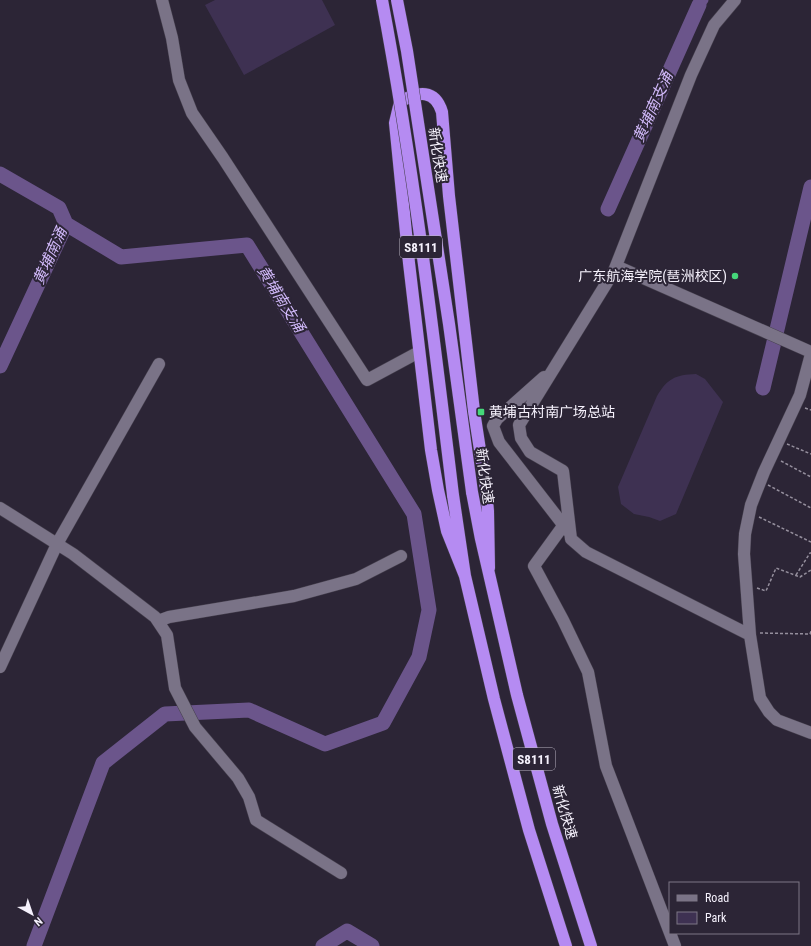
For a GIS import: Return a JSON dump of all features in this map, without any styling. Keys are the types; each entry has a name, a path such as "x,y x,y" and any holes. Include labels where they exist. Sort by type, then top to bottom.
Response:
{"highway":[{"name":"S8111","path":"382,0 398,84 465,576 505,745 529,830 566,946"},
{"name":"新化快速","path":"397,0 407,51 449,324 472,492 479,527 516,695 552,824 591,946"},
{"path":"465,576 449,538 438,490 431,450 419,352 395,123 400,102 411,95 429,95 439,104 442,112 449,196 473,404 486,489 489,568"}],"street":[{"path":"162,0 172,38 180,80 192,113 223,158 367,380 419,352"},
{"path":"669,930 606,766 588,672 563,620 534,566 567,530 563,471 530,452 521,438 519,426 616,266 691,76 714,25 735,0"},
{"path":"616,266 811,353 800,395 760,481 745,534 744,554 750,634 760,698 769,712 777,720 811,733"},
{"path":"0,667 57,544 159,364"},
{"path":"554,368 497,419 493,426 499,442 567,530 571,539 586,552 750,634"},
{"path":"0,508 79,559 155,617 167,635 174,688 195,727 238,778 249,797 256,820 341,873"},
{"path":"158,621 294,596 356,579 401,556"},
{"path":"670,934 675,946"}],"path":[{"path":"780,440 811,454"},
{"path":"772,456 811,476"},
{"path":"760,481 811,508"},
{"path":"750,513 811,542"},
{"path":"796,575 811,553"},
{"path":"746,584 766,592 776,568 800,577 811,570"},
{"path":"750,634 810,634 811,631"}],"green space":[{"path":"215,0 322,0 335,25 244,75 205,5"},
{"path":"696,374 705,379 723,402 676,514 660,521 634,514 621,504 618,487 657,396 669,381 683,375"}],"waterway":[{"name":"黄埔南支涌","path":"699,5 704,0"},
{"name":"黄埔南支涌","path":"608,209 699,5"},
{"name":"黄埔南涌","path":"0,174 59,208 66,224 0,366"},
{"path":"763,388 811,187"},
{"path":"34,946 103,763 165,714 249,710 325,744 383,723 419,657 429,610 414,514 247,245 121,257 66,224"},
{"path":"323,946 347,931 372,946"}],"place":[{"name":"广东航海学院(琶洲校区)","path":"735,276"},
{"name":"黄埔古村南广场总站","path":"481,412"}]}
